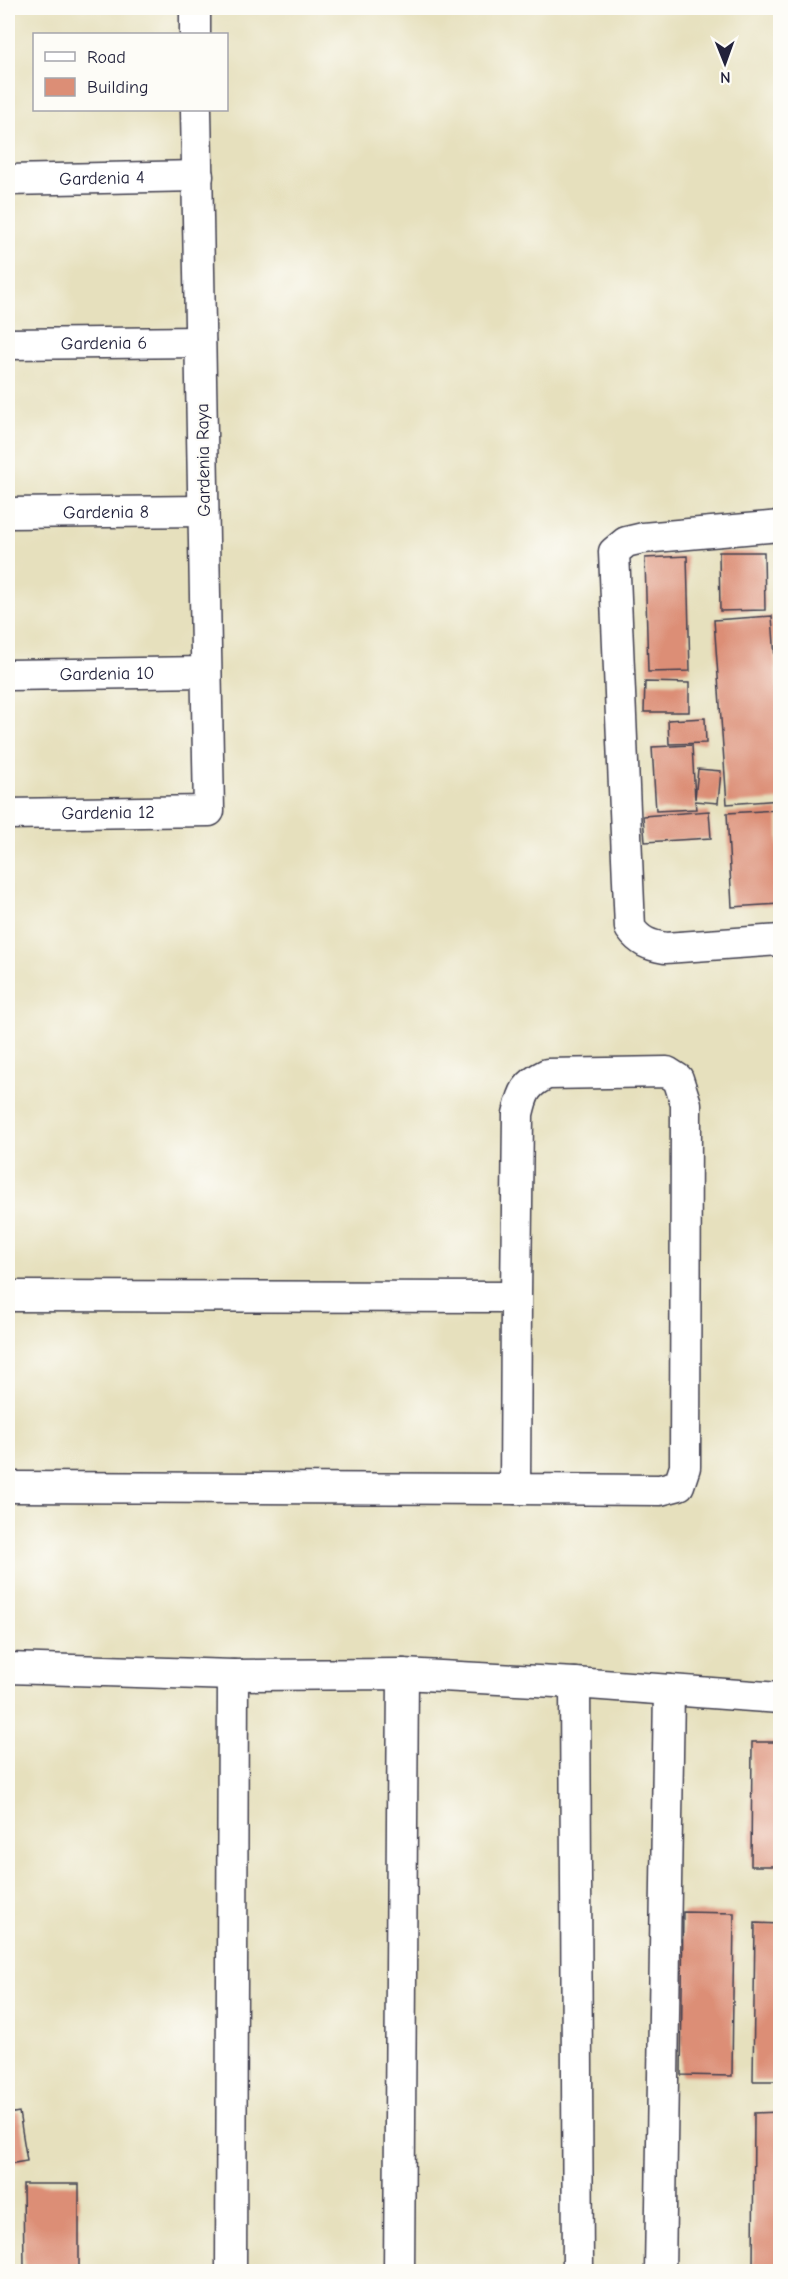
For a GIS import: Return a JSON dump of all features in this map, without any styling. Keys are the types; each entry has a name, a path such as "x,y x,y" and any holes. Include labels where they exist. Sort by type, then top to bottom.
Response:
{"street":[{"path":"195,8 195,33"},
{"name":"Gardenia Raya","path":"196,111 209,811"},
{"name":"Gardenia 4","path":"8,180 198,176"},
{"name":"Gardenia 6","path":"8,344 200,342"},
{"name":"Gardenia 8","path":"8,513 203,511"},
{"path":"780,526 643,538 626,542 614,552 630,928 637,938 648,944 665,948 780,940"},
{"name":"Gardenia 10","path":"8,675 206,672"},
{"name":"Gardenia 12","path":"8,814 209,811"},
{"path":"8,1487 660,1490 679,1485 685,1467 686,1104 678,1079 667,1072 547,1074 534,1080 522,1093 518,1114 515,1489"},
{"path":"8,1296 516,1297"},
{"path":"8,1668 233,1675 403,1674 575,1683 780,1698"},
{"path":"399,2271 403,1674"},
{"path":"231,2271 233,1675"},
{"path":"575,1683 578,2271"},
{"path":"660,2271 669,1689"}],"building":[{"path":"719,552 764,552 765,610 720,611"},
{"path":"687,556 690,671 648,672 645,558"},
{"path":"772,616 780,728 780,800 727,804 714,620"},
{"path":"645,682 689,683 689,712 644,712"},
{"path":"705,718 706,743 669,744 668,720"},
{"path":"692,745 695,799 698,769 721,771 718,803 695,801 696,809 656,811 652,747"},
{"path":"778,810 780,904 732,907 727,813"},
{"path":"709,811 711,838 645,842 643,816"},
{"path":"752,1742 780,1742 780,1866 751,1866"},
{"path":"683,1912 734,1913 732,2076 681,2075"},
{"path":"755,1923 780,1924 780,2081 753,2081"},
{"path":"19,2112 27,2161 8,2164 8,2114"},
{"path":"780,2112 780,2272 753,2272 754,2113"},
{"path":"23,2184 79,2184 79,2268 24,2268"}]}
